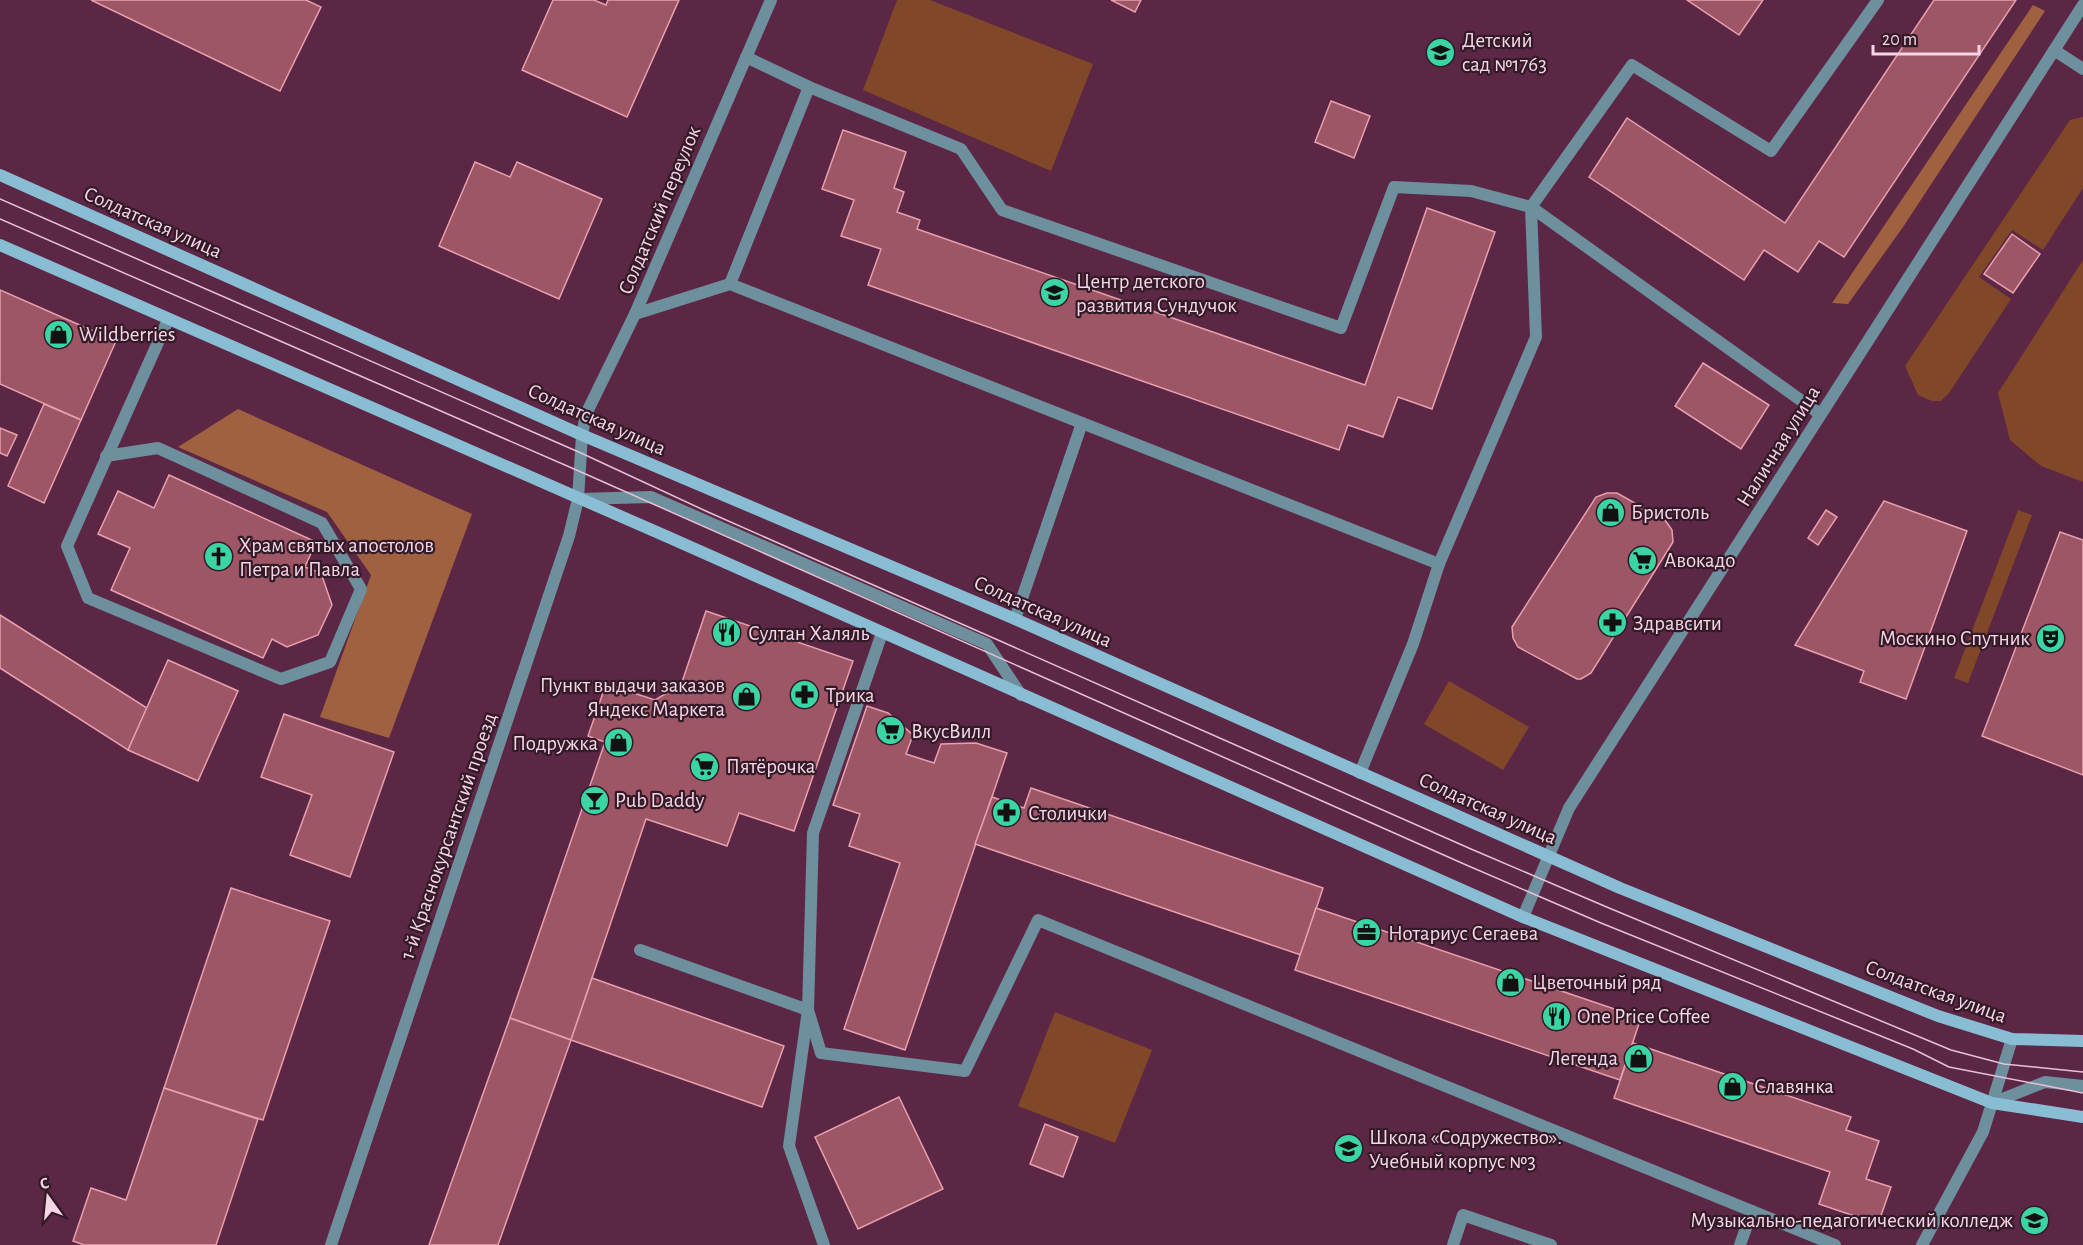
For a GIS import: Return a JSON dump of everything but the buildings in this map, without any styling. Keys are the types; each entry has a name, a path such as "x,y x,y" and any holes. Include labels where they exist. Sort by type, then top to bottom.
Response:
{"main road":[{"name":"Солдатская улица","path":"0,175 582,435 1015,619 1620,888 1938,1016 2012,1039 2083,1041"},
{"path":"0,246 578,500 668,537 1523,917 1992,1103 2083,1117"}],"street":[{"name":"Солдатский переулок","path":"582,435 586,414 635,314 771,0"},
{"path":"1360,773 1413,644 1440,564 1536,337 1531,207 1632,65 1771,151 1878,0"},
{"name":"Наличная улица","path":"1523,917 1569,808 2083,5"},
{"path":"2054,50 2083,69"},
{"path":"746,57 809,87 961,149 1002,210 1341,328 1394,187 1471,191 1531,207 1820,414"},
{"path":"730,284 809,87"},
{"path":"635,314 730,284 1440,564"},
{"path":"106,456 158,448 322,523 361,589 330,662 280,679 88,598 67,546 106,456 168,320"},
{"path":"1015,619 1082,423"},
{"name":"1-й Краснокурсантский проезд","path":"331,1245 565,548 578,500 582,435"},
{"path":"578,500 651,497 987,644 1021,695"},
{"path":"824,1245 789,1146 808,1010 813,833 882,633"},
{"path":"808,1010 821,1053 965,1071 1038,920 1835,1245"},
{"path":"640,950 808,1010"},
{"path":"1922,1245 1983,1132 2012,1039"},
{"path":"1992,1103 2045,1082 2083,1086"},
{"path":"1740,1245 1752,1211"},
{"path":"1453,1245 1463,1215 1551,1245"}],"shaded area":[{"path":"897,0 930,0 1093,64 1051,171 863,90"},
{"path":"2033,5 2045,11 1903,227 1848,304 1832,303"},
{"path":"2083,117 2083,188 2043,250 2012,230 1979,277 2011,299 1949,393 1941,401 1932,401 1918,395 1905,366 2070,120"},
{"path":"2083,260 2083,482 2041,466 2010,440 1998,393"},
{"path":"238,409 472,514 389,738 320,717 371,575 327,512 178,447"},
{"path":"2018,510 2032,515 1968,683 1954,678"},
{"path":"1449,681 1529,727 1503,770 1424,724"},
{"path":"1055,1012 1152,1050 1115,1143 1018,1106"}],"tram line":[{"path":"0,199 581,453 708,512 1609,908 1951,1050 2004,1064 2083,1072"},
{"path":"0,219 581,472 1601,923 1913,1049 1949,1067 2083,1093"}],"place":[{"name":"Детский сад №1763","path":"1441,52"},
{"name":"Центр детского развития Сундучок","path":"1055,293"},
{"name":"Wildberries","path":"58,334"},
{"name":"Бристоль","path":"1610,512"},
{"name":"Храм святых апостолов Петра и Павла","path":"218,557"},
{"name":"Авокадо","path":"1643,560"},
{"name":"Здравсити","path":"1612,623"},
{"name":"Султан Халяль","path":"727,633"},
{"name":"Москино Спутник","path":"2051,638"},
{"name":"Трика","path":"805,695"},
{"name":"Пункт выдачи заказов Яндекс Маркета","path":"746,697"},
{"name":"ВкусВилл","path":"890,731"},
{"name":"Подружка","path":"619,743"},
{"name":"Пятёрочка","path":"705,766"},
{"name":"Pub Daddy","path":"594,800"},
{"name":"Столички","path":"1007,813"},
{"name":"Нотариус Сегаева","path":"1367,933"},
{"name":"Цветочный ряд","path":"1511,982"},
{"name":"One Price Coffee","path":"1556,1016"},
{"name":"Легенда","path":"1639,1058"},
{"name":"Славянка","path":"1733,1086"},
{"name":"Школа «Содружество». Учебный корпус №3","path":"1348,1149"},
{"name":"Музыкально-педагогический колледж","path":"2034,1220"}]}
